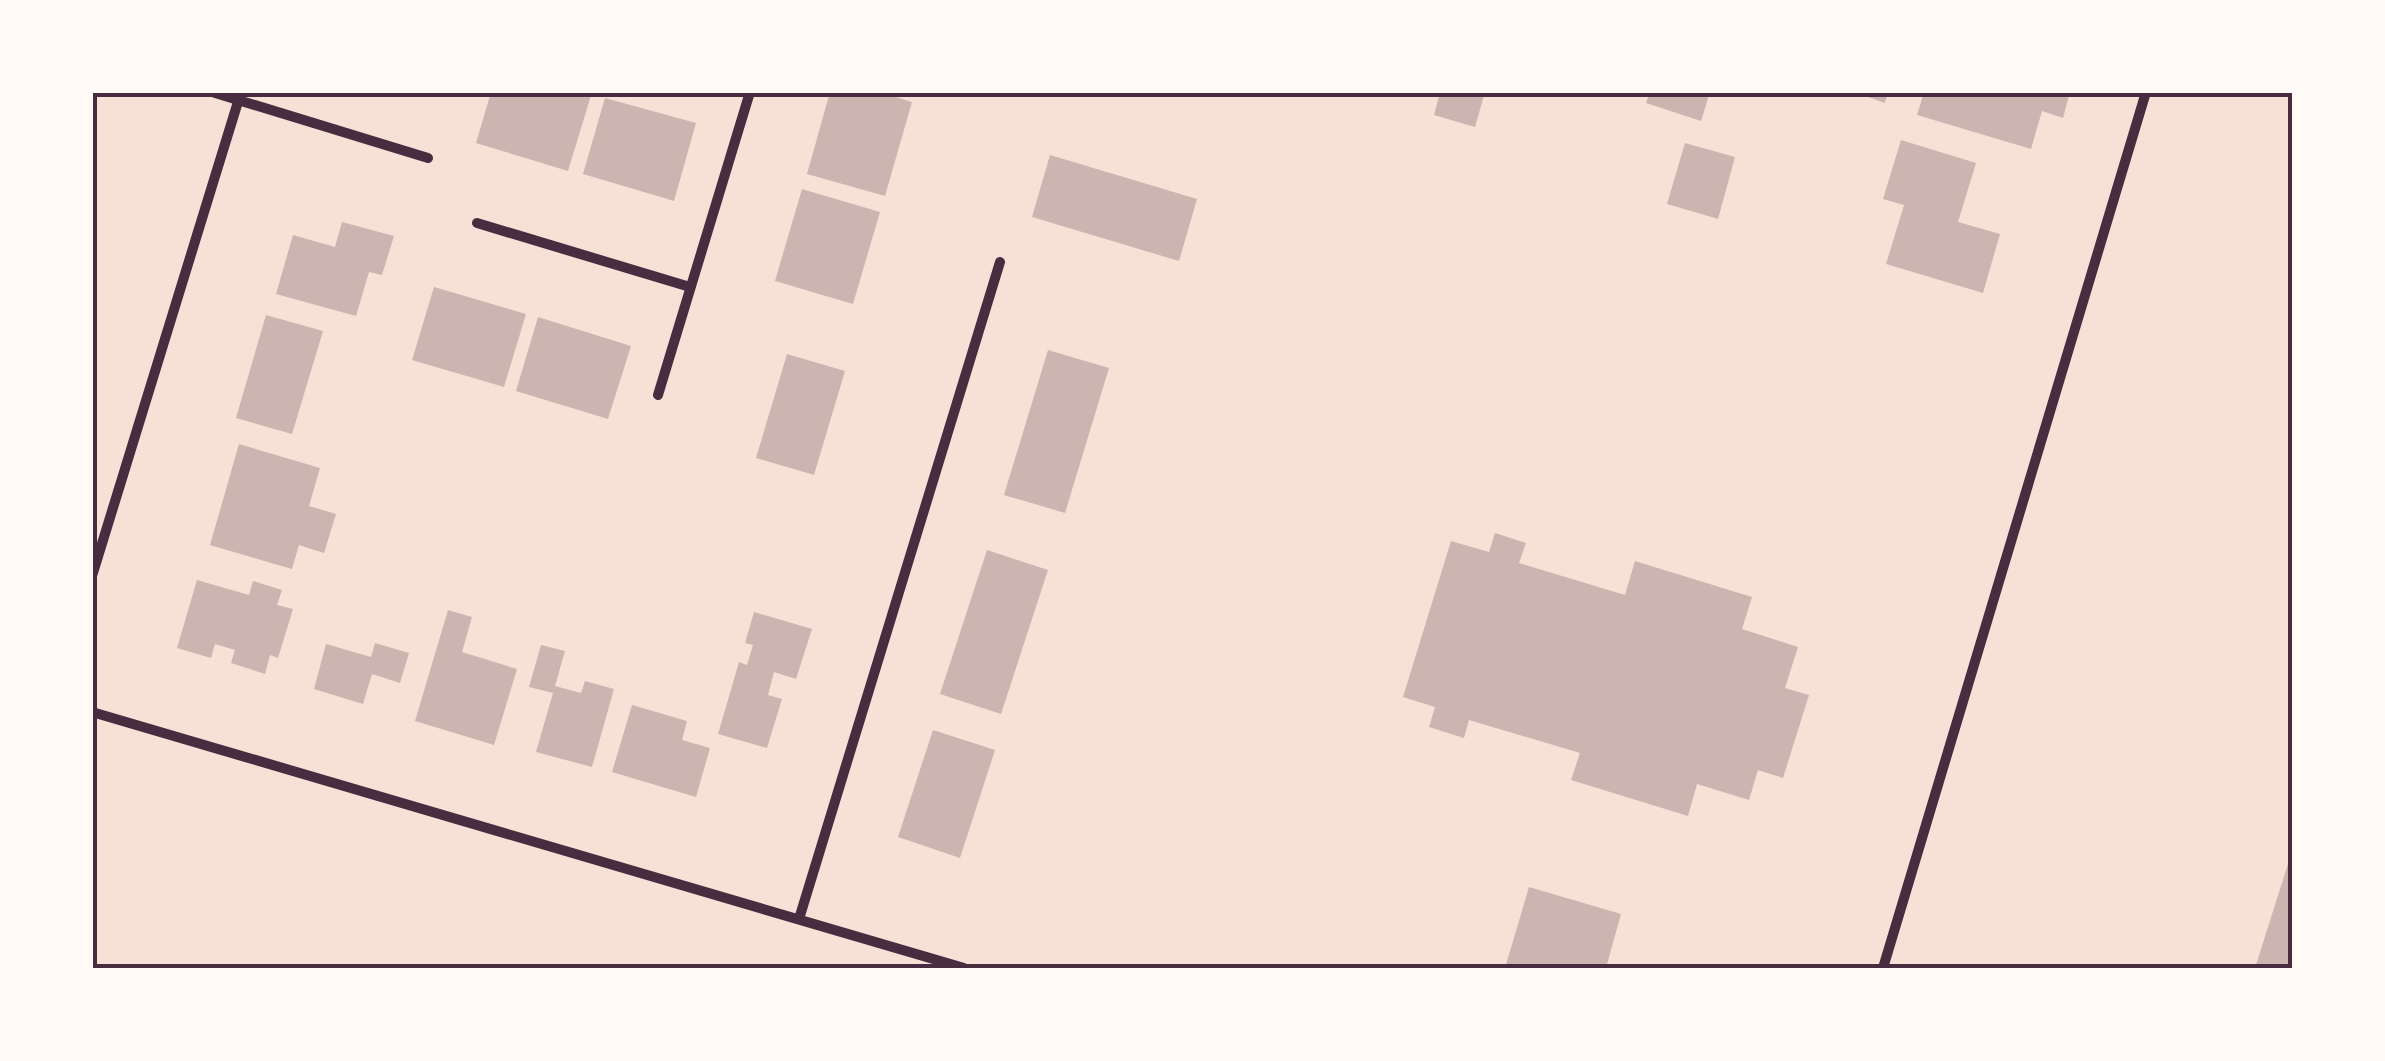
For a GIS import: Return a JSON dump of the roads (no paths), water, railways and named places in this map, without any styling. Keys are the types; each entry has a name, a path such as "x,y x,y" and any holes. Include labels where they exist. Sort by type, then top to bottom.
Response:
{"street":[{"path":"212,92 240,96 428,158"},
{"path":"658,396 750,92"},
{"path":"1884,968 2146,92"},
{"path":"92,576 240,96"},
{"path":"477,223 690,286"},
{"path":"799,919 1000,262"},
{"path":"92,712 964,968"}]}
